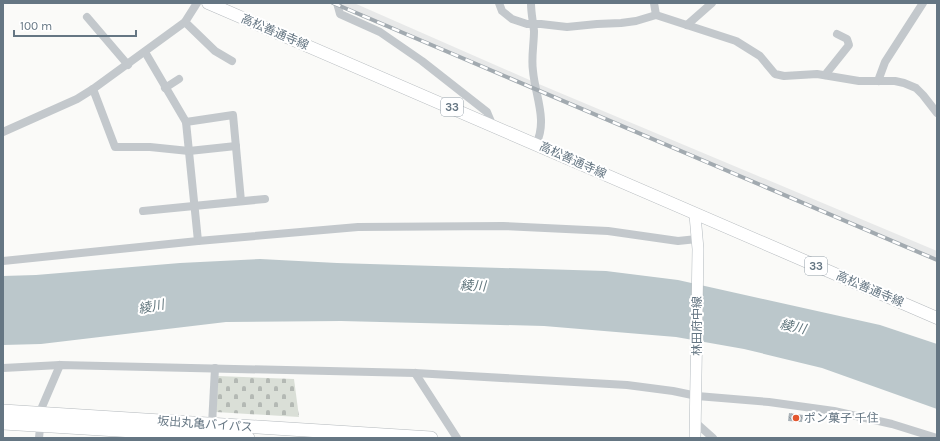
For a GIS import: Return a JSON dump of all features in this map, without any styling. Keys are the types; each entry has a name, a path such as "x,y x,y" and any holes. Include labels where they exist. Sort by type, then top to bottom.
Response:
{"highway":[{"name":"坂出丸亀バイパス","path":"3,411 40,425 212,425 229,433 248,438"},
{"name":"坂出丸亀バイパス","path":"3,423 229,433 431,438"}],"main road":[{"name":"高松善通寺線","path":"208,3 492,124 695,214 937,318"},
{"name":"林田府中線","path":"695,214 697,244 697,393 695,438"}],"street":[{"path":"3,132 76,99 93,89 128,65 185,22 197,3"},
{"path":"336,3 340,14 380,32 469,96 487,112 492,124"},
{"path":"500,3 502,12 512,19 532,25 541,24 567,27 621,23 636,21 656,15 736,41 760,56 775,74 784,76 817,74 859,81 895,80 916,88 937,113"},
{"path":"531,3 532,69 541,129 536,144"},
{"path":"654,3 656,15"},
{"path":"687,25 712,3"},
{"path":"878,80 886,62 923,3"},
{"path":"87,17 128,65"},
{"path":"185,22 209,51 232,61"},
{"path":"825,75 849,45 847,39 837,34"},
{"path":"145,52 186,122 198,241"},
{"path":"165,88 179,79"},
{"path":"93,89 115,147 150,146 189,152 236,146"},
{"path":"186,122 233,115 241,201"},
{"path":"143,211 265,199"},
{"path":"3,261 198,241 358,227 503,226 608,231 697,244"},
{"path":"3,368 60,365 415,373 627,385 834,411 892,424 937,438"},
{"path":"40,425 60,365"},
{"path":"212,425 216,368"},
{"path":"415,373 457,438"},
{"path":"695,422 713,438"}],"shaded area":[{"path":"328,3 354,3 534,82 937,251 937,262"}],"green space":[{"path":"218,376 294,379 299,417 216,412"}],"water":[{"name":"綾川","path":"260,259 337,263 606,271 678,280 880,325 937,344 937,409 822,368 744,349 676,337 544,326 341,321 226,322 41,344 3,345 3,276 36,275 180,263"}],"building":[{"name":"ポン菓子 千住","path":"789,413 803,415 802,422 788,421"}],"railway":[{"path":"333,3 937,260"}],"place":[{"name":"ポン菓子 千住","path":"796,418"}]}
